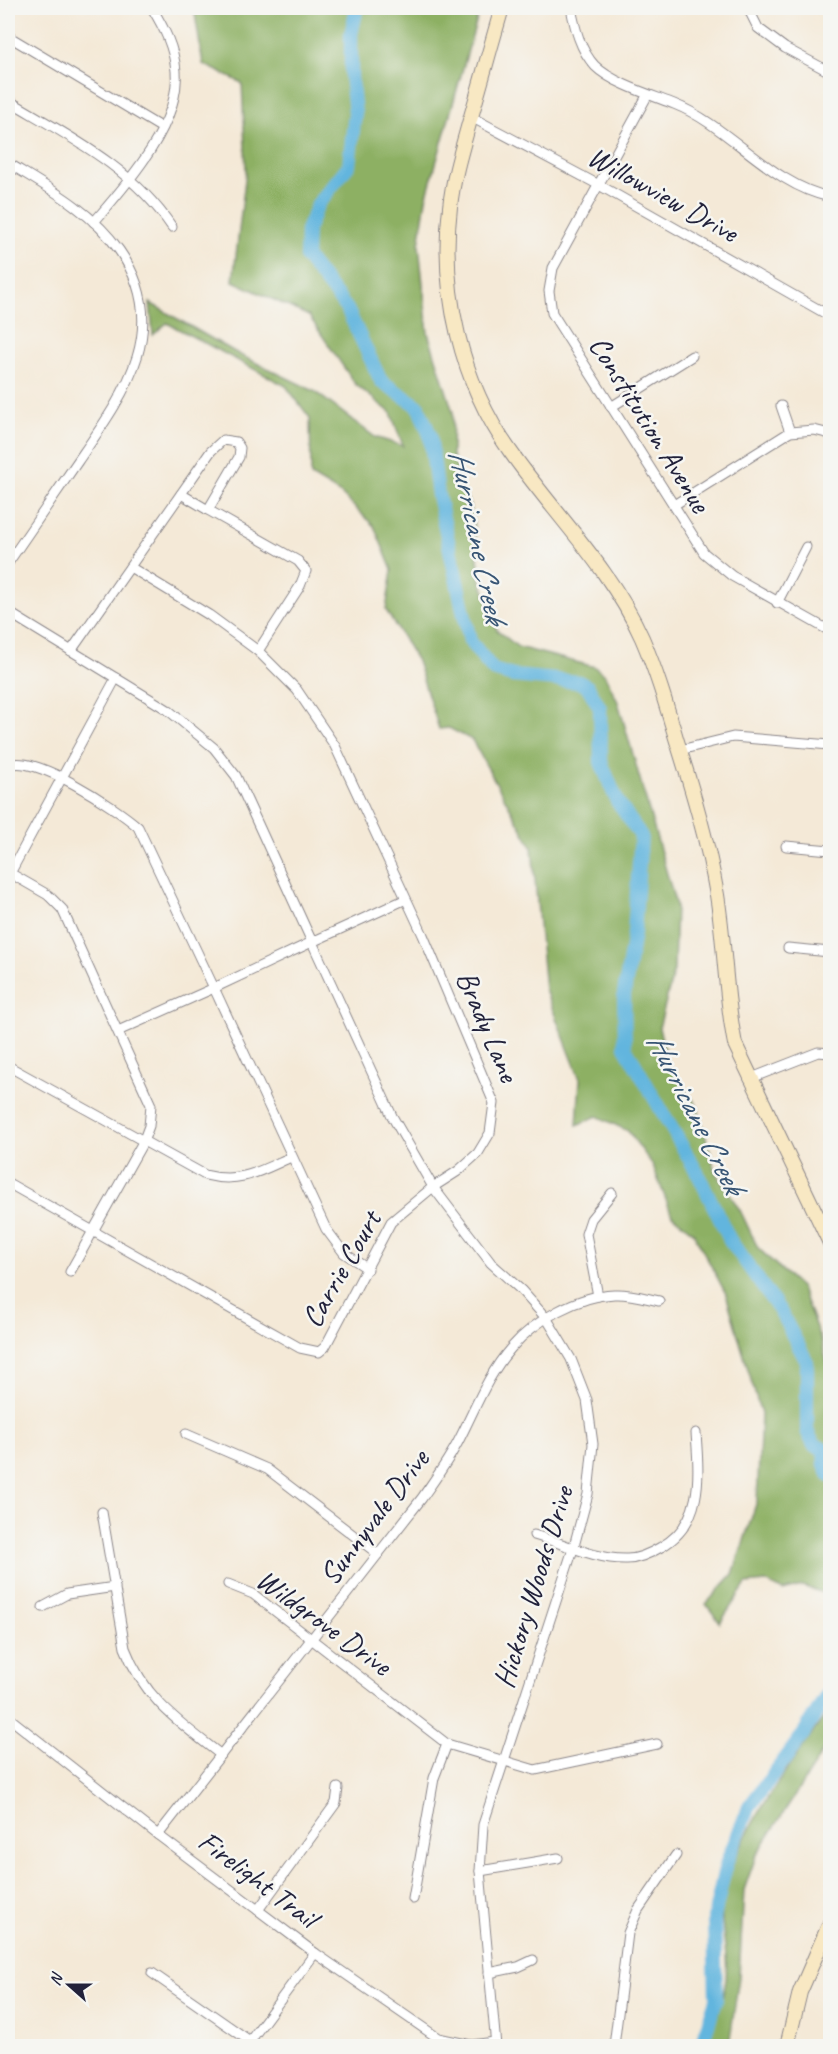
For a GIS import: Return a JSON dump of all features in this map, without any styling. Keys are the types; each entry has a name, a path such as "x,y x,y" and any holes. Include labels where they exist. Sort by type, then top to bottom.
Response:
{"main road":[{"path":"502,8 471,117 450,207 448,266 457,339 480,397 508,450 621,597 642,638 680,750 717,895 728,1010 735,1044 831,1243"},
{"path":"787,2046 800,1992 831,1923"}],"street":[{"path":"94,222 130,178 162,128 173,100 177,74 173,51 164,27 152,8"},
{"path":"571,8 576,35 596,66 646,96 675,104 704,120 810,193 831,197"},
{"path":"748,8 758,28 785,48 831,72"},
{"path":"8,36 162,128"},
{"name":"Constitution Avenue","path":"646,96 553,268 549,291 552,313 704,553 732,576 777,603 831,630"},
{"path":"8,100 100,155 130,178 158,206 172,227"},
{"name":"Willowview Drive","path":"471,117 599,185 831,316"},
{"path":"8,164 77,208 94,222 119,249 135,284 142,319 139,355 118,405 8,563"},
{"path":"611,407 692,356"},
{"path":"781,406 790,432"},
{"path":"674,505 790,432 814,430 831,434"},
{"path":"71,651 218,444 230,439 240,448 239,457 208,510"},
{"path":"181,494 304,566 306,571 300,586 258,651"},
{"path":"777,603 806,547"},
{"name":"Brady Lane","path":"129,567 215,620 258,651 297,690 335,746 479,1062 494,1103 490,1133 478,1153 458,1171 433,1187"},
{"name":"Hickory Woods Drive","path":"8,612 168,710 214,748 236,776 392,1116 433,1187 491,1263 526,1295 547,1319 580,1379 591,1423 592,1469 574,1546 483,1825 480,1872 496,2044"},
{"path":"70,1272 143,1142 149,1126 152,1105 62,909 48,895 8,874 116,678"},
{"path":"680,750 733,737 831,745"},
{"path":"8,766 24,762 62,778 121,812 138,826 326,1229 345,1252 368,1269"},
{"path":"786,846 831,850"},
{"path":"118,1031 404,900"},
{"path":"788,948 831,952"},
{"path":"750,1079 818,1052 831,1053"},
{"path":"8,1066 205,1175 229,1180 254,1173 291,1157"},
{"path":"8,1183 93,1232"},
{"name":"Carrie Court","path":"93,1232 300,1348 319,1352 325,1347 391,1222 433,1187"},
{"path":"598,1296 586,1234 591,1220 612,1193"},
{"name":"Sunnyvale Drive","path":"158,1835 312,1640 441,1471 498,1365 524,1335 573,1304 598,1296 631,1294 659,1301"},
{"path":"534,1535 603,1556 627,1559 653,1552 674,1538 691,1516 697,1501 699,1485 696,1433"},
{"path":"186,1434 267,1469 378,1554"},
{"path":"102,1512 125,1648 144,1686 169,1714 221,1755"},
{"name":"Wildgrove Drive","path":"228,1584 253,1594 447,1744 535,1770 550,1769 657,1744"},
{"path":"43,1607 67,1594 115,1587"},
{"name":"Firelight Trail","path":"8,1717 158,1835 315,1953 438,2038 471,2046 496,2044"},
{"path":"413,1899 434,1778 447,1744"},
{"path":"258,1910 336,1803 338,1788"},
{"path":"614,2046 628,1934 638,1910 676,1855"},
{"path":"480,1872 547,1862 558,1858"},
{"path":"152,1973 253,2044 315,1953"},
{"path":"489,1973 518,1967 533,1960"}],"green space":[{"path":"194,8 480,8 426,199 419,245 428,333 453,412 452,455 472,514 481,580 497,630 518,647 595,667 605,675 618,702 676,905 674,970 659,1028 668,1064 697,1106 716,1173 740,1210 758,1248 801,1288 822,1343 830,1375 830,1595 802,1586 783,1591 766,1582 746,1584 720,1623 706,1604 733,1574 757,1501 761,1414 726,1294 693,1232 672,1215 652,1164 628,1131 597,1116 577,1125 580,1079 545,990 532,847 472,740 449,728 439,729 417,661 386,610 392,570 374,526 341,494 311,476 310,418 286,386 167,323 153,335 150,303 240,355 314,391 375,437 403,446 391,413 355,384 309,316 233,281 246,171 242,83 203,64"},
{"path":"830,1709 830,1740 756,1856 744,1890 739,1977 729,2046 709,2046 724,1993 726,1962 722,1904 730,1870 768,1797"}],"waterway":[{"name":"Hurricane Creek","path":"357,8 351,34 351,76 355,113 349,165 318,204 307,230 306,257 347,309 381,381 418,406 430,435 438,495 470,641 493,670 513,676 579,682 588,687 600,708 601,762 617,801 641,836 634,933 624,994 625,1047 698,1174 730,1240 780,1311 807,1362 807,1431 814,1445 824,1449 825,1465 830,1476"},
{"name":"Hurricane Creek","path":"701,2046 716,2000 714,1918 726,1864 749,1807 802,1736 830,1690"}]}
